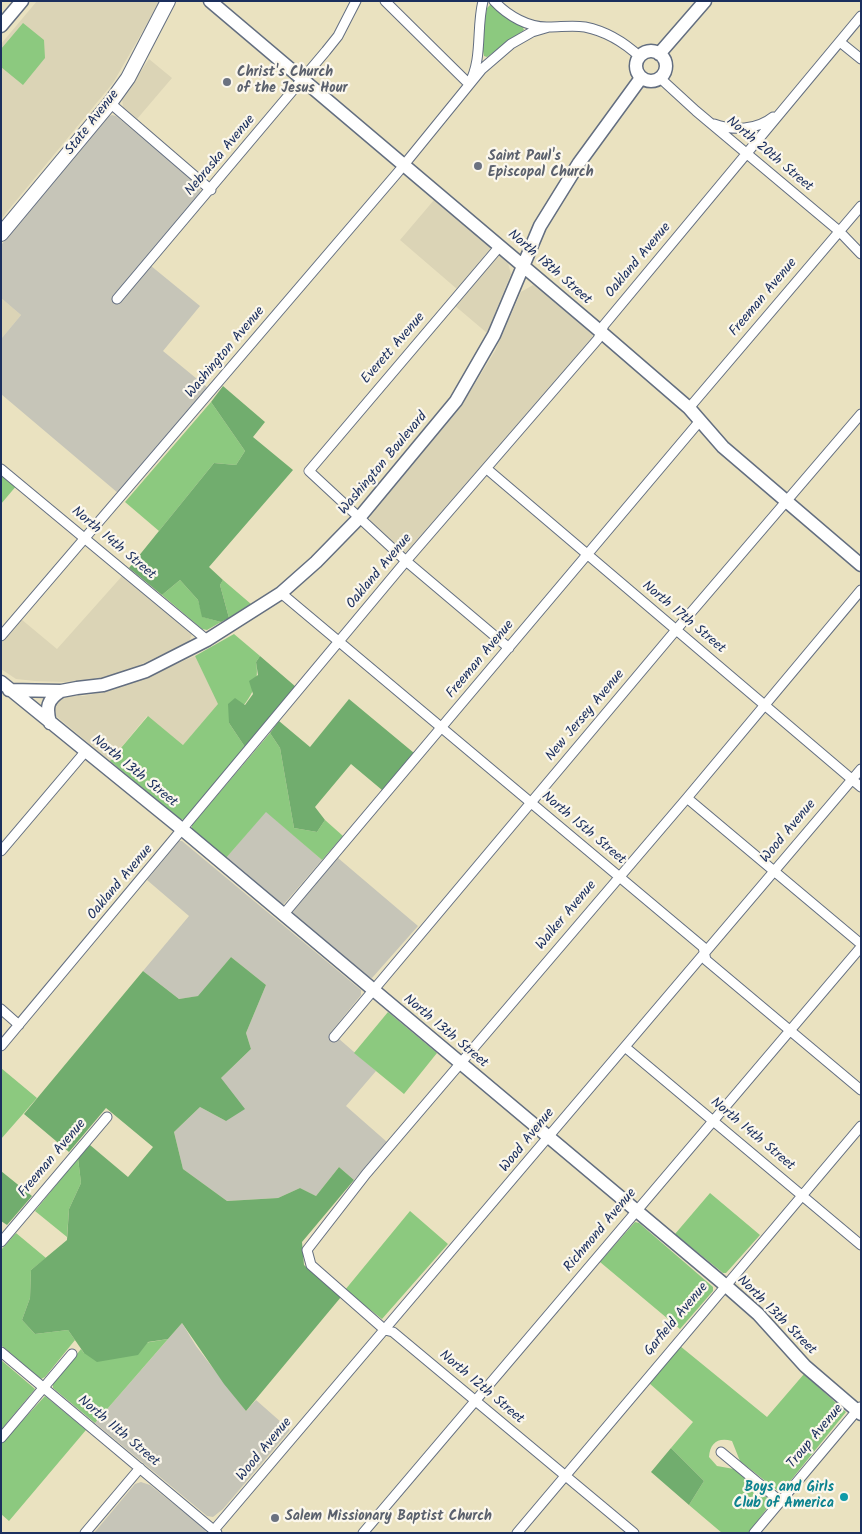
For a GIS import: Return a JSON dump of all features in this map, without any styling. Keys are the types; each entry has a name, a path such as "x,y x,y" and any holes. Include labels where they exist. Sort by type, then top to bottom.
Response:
{"main road":[{"name":"State Avenue","path":"1,234 110,103 128,78 168,1"}],"street":[{"name":"North 18th Street","path":"210,1 689,408 699,422 723,447 861,565"},
{"name":"Nebraska Avenue","path":"117,299 211,190 338,36 356,1"},
{"path":"386,1 469,84"},
{"name":"Washington Avenue","path":"469,84 477,65 478,24 483,1"},
{"path":"494,1 522,20 539,27 584,27 599,32 625,44 640,57"},
{"path":"659,54 705,1"},
{"path":"1,26 16,3"},
{"name":"Oakland Avenue","path":"1,1046 406,561 598,339 604,325 777,114 861,16"},
{"name":"Washington Avenue","path":"1,636 404,164 469,84 489,62 511,44 532,32 549,27"},
{"path":"840,42 861,59"},
{"path":"651,51 659,54 665,66 660,78 650,81 641,78 636,68 640,57 651,51"},
{"name":"Washington Boulevard","path":"4,688 61,691 103,685 146,671 207,640 281,593 316,562 359,518 456,401 494,335 540,226 560,192 641,78"},
{"name":"North 20th Street","path":"660,78 746,154 839,231 861,254"},
{"path":"110,103 211,190"},
{"name":"Oakland Avenue","path":"696,111 713,123 731,128 751,127 770,120 777,114"},
{"name":"Freeman Avenue","path":"689,408 861,206"},
{"name":"Everett Avenue","path":"359,518 309,471 500,246"},
{"name":"New Jersey Avenue","path":"334,1037 372,989 861,414"},
{"name":"Freeman Avenue","path":"283,915 588,556 699,422"},
{"name":"North 14th Street","path":"1,468 207,640"},
{"name":"North 17th Street","path":"487,469 861,787"},
{"path":"359,518 406,561 509,648"},
{"name":"Walker Avenue","path":"311,1266 307,1250 325,1225 861,590"},
{"name":"North 15th Street","path":"281,593 702,947 706,960 861,1090"},
{"name":"North 13th Street","path":"4,688 183,830 459,1064 725,1285 758,1314 805,1366 859,1410"},
{"path":"50,723 47,710 48,703 61,691"},
{"path":"1,851 85,752"},
{"name":"Wood Avenue","path":"216,1532 385,1330 510,1185 547,1137 861,769"},
{"path":"687,798 861,946"},
{"name":"Richmond Avenue","path":"363,1533 861,946"},
{"path":"1,1009 19,1025"},
{"name":"North 14th Street","path":"625,1047 861,1245"},
{"name":"Freeman Avenue","path":"1,1242 107,1117"},
{"name":"Garfield Avenue","path":"517,1533 861,1126"},
{"name":"North 12th Street","path":"311,1266 385,1330 393,1332 634,1533"},
{"name":"North 11th Street","path":"1,1352 216,1532"},
{"path":"1,1438 72,1354"},
{"name":"Troup Avenue","path":"754,1533 859,1410"},
{"path":"721,1452 780,1501"},
{"path":"85,1533 140,1468"}],"shaded area":[{"path":"37,1 160,1 113,83 1,219 1,44"},
{"path":"149,59 172,78 137,119 123,107 122,99"},
{"path":"116,116 201,187 199,198 145,261 200,306 163,351 208,388 118,493 1,394 1,339 21,315 1,298 1,245 107,117"},
{"path":"434,200 490,246 490,249 457,289 400,240"},
{"path":"499,255 508,263 511,274 487,333 454,305"},
{"path":"533,285 538,287 592,333 593,338 407,553 402,551 370,522 370,517 468,395 495,351 521,292"},
{"path":"1,298 21,315 1,339"},
{"path":"123,575 190,630 192,634 189,642 133,668 101,679 64,682 35,681 16,679 1,669 1,642 21,619 57,649"},
{"path":"195,656 219,704 183,745 147,716 110,761 50,711 52,700 65,696 84,696 116,689"},
{"path":"266,811 322,860 284,904 281,905 226,858"},
{"path":"179,841 182,841 361,990 361,995 331,1032 376,1071 346,1106 387,1142 354,1180 339,1167 316,1196 300,1188 278,1198 227,1201 183,1169 174,1132 200,1107 226,1121 221,1078 251,1049 246,1033 266,985 231,957 199,996 179,999 143,971 189,916 147,880"},
{"path":"338,858 418,926 372,978 368,977 293,914 292,910"},
{"path":"182,1323 196,1346 246,1411 256,1400 290,1430 223,1509 213,1517 207,1516 95,1423"},
{"path":"141,1482 150,1485 206,1530 205,1533 94,1533 135,1484"}],"green space":[{"path":"491,4 505,17 522,25 524,30 487,57 484,56 482,38 487,8"},
{"path":"23,23 44,40 45,58 23,85 1,67 1,49"},
{"path":"223,386 265,422 253,437 293,470 209,567 223,580 220,585 229,618 221,622 202,617 198,600 180,580 162,595 129,568 214,463 236,465 245,451 211,402"},
{"path":"211,402 245,451 236,465 214,463 159,531 125,502"},
{"path":"1,472 17,485 1,504"},
{"path":"180,580 198,600 203,617 221,622 207,630 202,629 162,595"},
{"path":"223,580 251,604 229,618 220,585"},
{"path":"234,634 260,656 256,662 257,672 254,688 246,702 229,723 245,747 185,820 180,819 110,761 148,716 183,745 218,704 195,656"},
{"path":"260,656 296,687 245,747 229,723 228,704 235,698 245,705 253,694 249,681 258,675 256,662"},
{"path":"349,699 414,753 382,790 351,764 315,807 325,820 317,832 294,828 280,748 270,733 279,721 310,747"},
{"path":"270,733 280,748 294,828 317,832 325,820 343,836 322,860 266,812 226,858 192,829 192,825"},
{"path":"231,957 266,985 246,1033 251,1049 221,1078 245,1109 226,1121 200,1107 174,1132 183,1169 227,1201 278,1198 300,1188 316,1196 339,1167 354,1180 302,1242 304,1265 341,1297 246,1411 224,1384 182,1323 168,1339 148,1342 138,1355 97,1362 84,1353 68,1330 35,1334 22,1320 30,1298 31,1270 67,1240 69,1209 81,1183 78,1158 90,1145 128,1177 153,1147 106,1108 69,1152 24,1114 143,971 179,999 198,996"},
{"path":"388,1012 437,1053 404,1094 354,1053"},
{"path":"1,1068 37,1098 1,1139"},
{"path":"78,1158 81,1183 69,1209 67,1237 35,1211"},
{"path":"1,1171 32,1196 7,1225 1,1221"},
{"path":"710,1193 760,1235 726,1273 723,1273 675,1234"},
{"path":"410,1211 448,1244 382,1319 345,1290"},
{"path":"635,1222 639,1223 713,1287 713,1291 680,1329 600,1262"},
{"path":"16,1233 46,1258 31,1270 30,1298 22,1320 35,1334 68,1330 75,1340 45,1377 41,1379 1,1345 1,1250"},
{"path":"168,1339 95,1423 53,1388 53,1384 81,1349 84,1353"},
{"path":"680,1346 767,1417 804,1374 846,1412 783,1490 778,1491 740,1461 732,1441 723,1440 713,1445 709,1457 717,1466 734,1469 772,1502 748,1533 722,1533 689,1505 704,1481 671,1448 693,1422 649,1383"},
{"path":"1,1360 35,1389 1,1430"},
{"path":"45,1396 86,1430 9,1521 1,1514 1,1444"},
{"path":"671,1448 704,1481 689,1505 651,1472"}],"place":[{"name":"Christ's Church of the Jesus Hour","path":"227,82"},
{"name":"Saint Paul's Episcopal Church","path":"478,166"},
{"name":"Boys and Girls Club of America","path":"844,1497"},
{"name":"Salem Missionary Baptist Church","path":"275,1518"}]}
